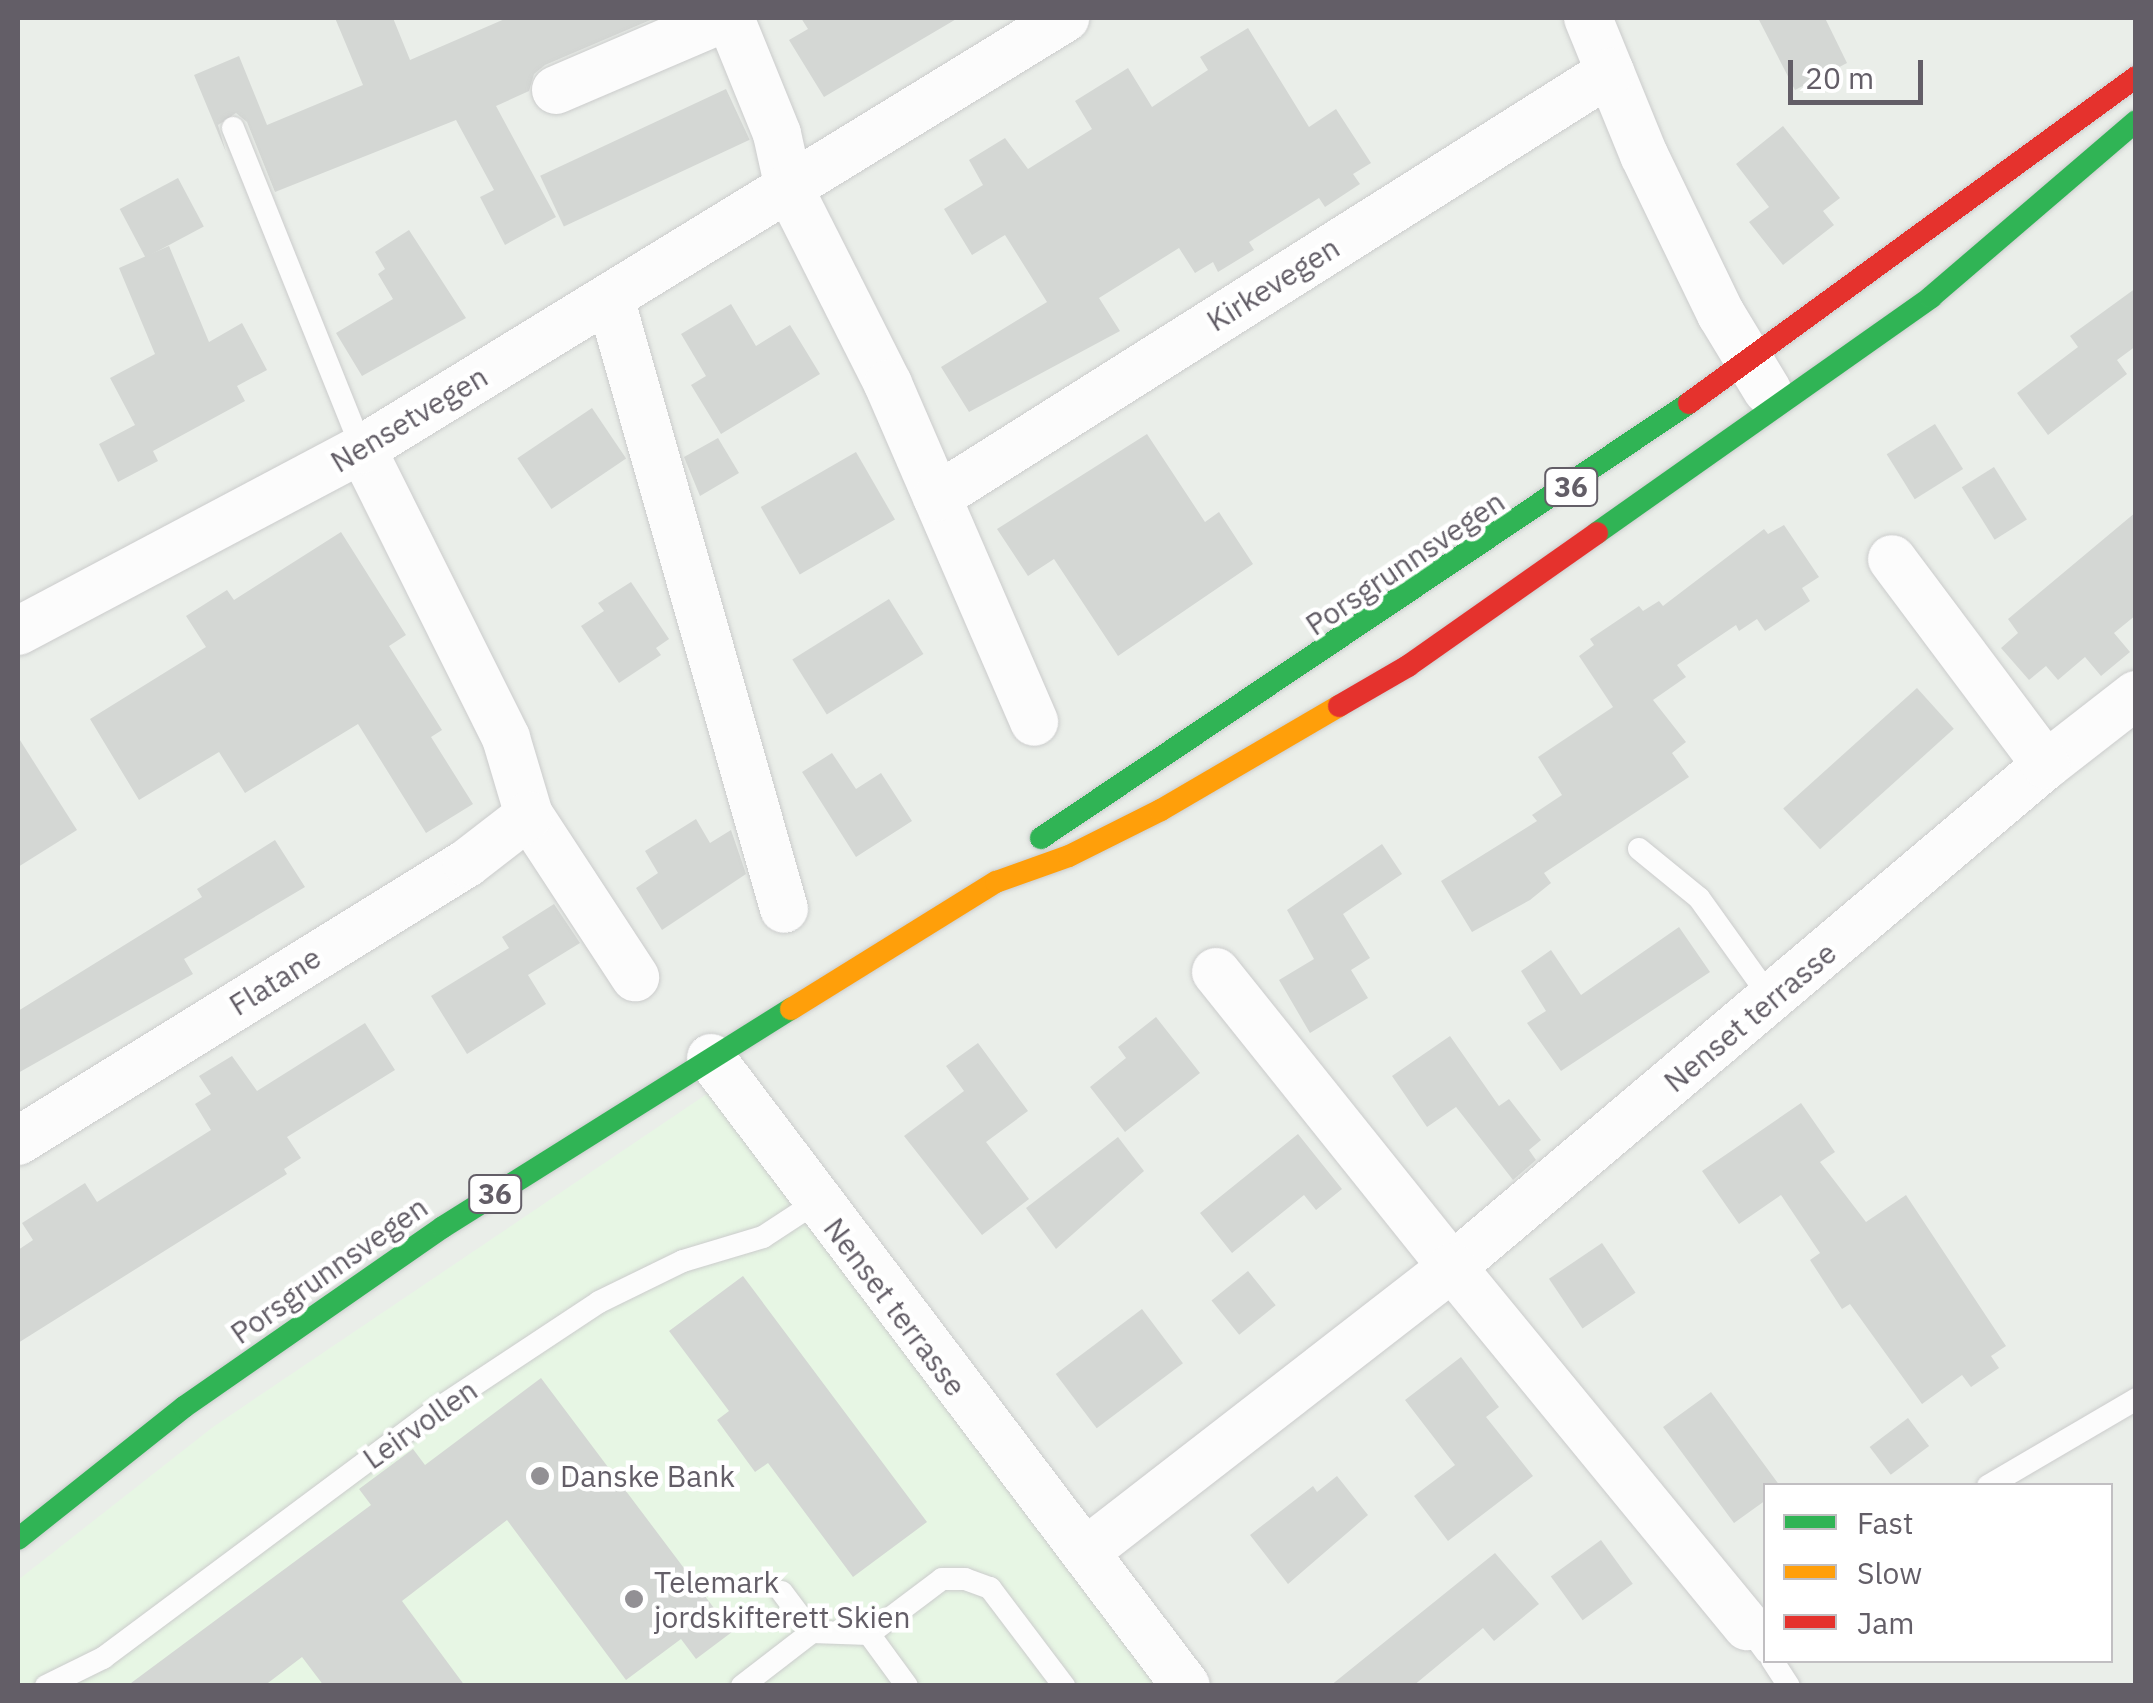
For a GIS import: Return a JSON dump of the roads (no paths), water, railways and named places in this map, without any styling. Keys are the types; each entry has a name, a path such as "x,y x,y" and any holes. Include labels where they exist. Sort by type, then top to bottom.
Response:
{"highway":[{"name":"Porsgrunnsvegen","path":"996,882 1050,830 1324,654 1748,362 2136,77"},
{"name":"Porsgrunnsvegen","path":"18,1539 184,1407 427,1238 711,1058 996,882 1069,856 1146,818 1332,713 1780,409 1931,297 2136,121"}],"street":[{"path":"556,90 727,18 776,134 789,188 936,497 1034,722"},
{"name":"Nensetvegen","path":"18,631 362,449 1065,18"},
{"path":"1588,18 1644,155 1748,362 1780,409"},
{"name":"Kirkevegen","path":"936,497 1610,72"},
{"path":"610,298 784,909"},
{"path":"362,449 506,738 529,815 634,978"},
{"path":"1892,559 2046,765"},
{"name":"Nenset terrasse","path":"1085,1552 1452,1267 2046,765 2136,695"},
{"name":"Flatane","path":"18,1141 468,863 529,815"},
{"path":"1216,972 1452,1267 1763,1639"},
{"name":"Nenset terrasse","path":"711,1058 816,1203 1186,1686"}],"lane":[{"path":"232,128 362,449"},
{"path":"1639,849 1699,898 1772,1000"},
{"name":"Leirvollen","path":"46,1686 103,1658 433,1412 599,1302 683,1261 763,1238 816,1203"},
{"path":"1993,1483 2136,1399"},
{"path":"742,1686 812,1632 868,1634 942,1579 965,1579 990,1588 1064,1686"},
{"path":"782,1592 812,1632"},
{"path":"868,1634 907,1686"},
{"path":"1777,1663 1790,1686"}],"place":[{"name":"Danske Bank","path":"540,1476"},
{"name":"Telemark jordskifterett Skien","path":"634,1599"}]}
